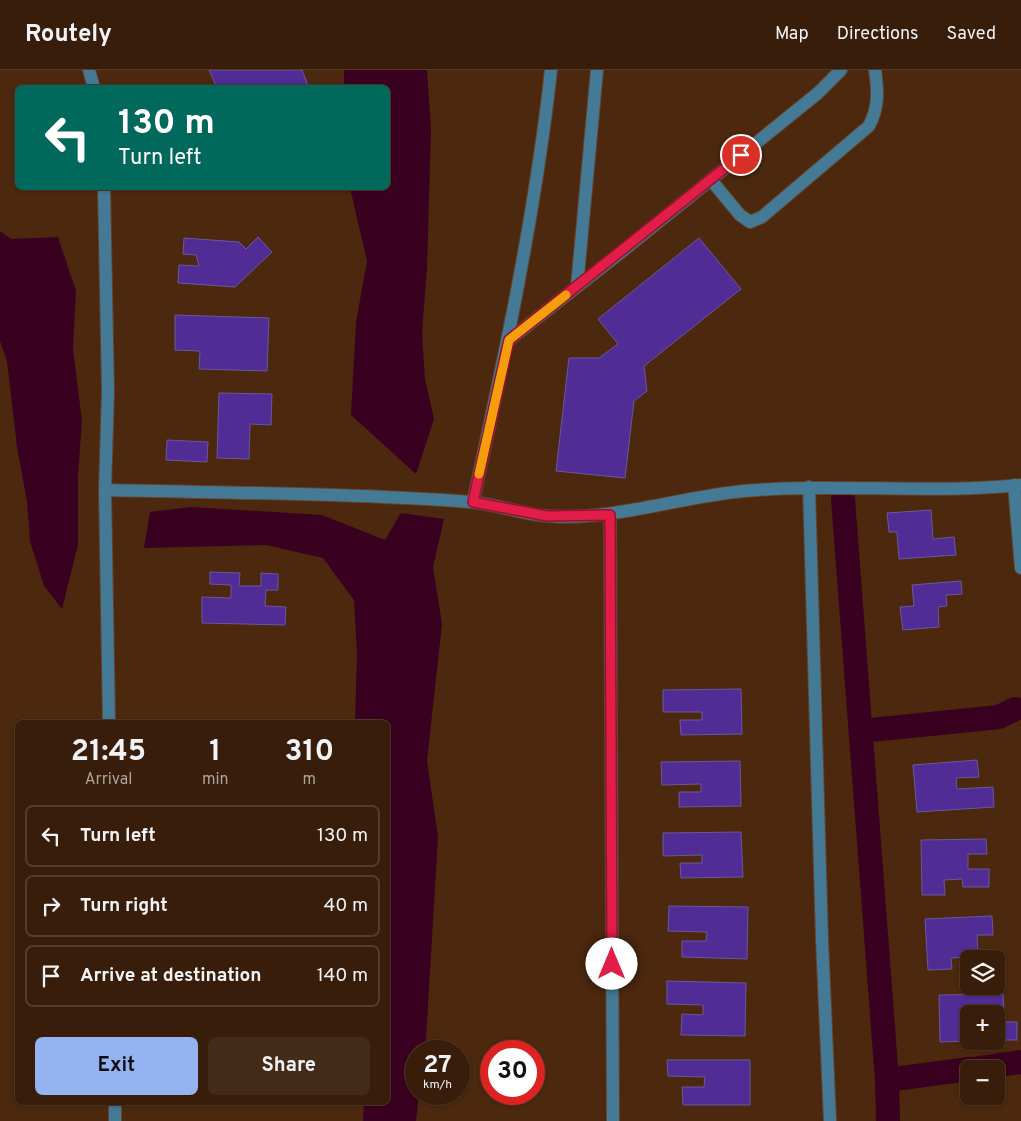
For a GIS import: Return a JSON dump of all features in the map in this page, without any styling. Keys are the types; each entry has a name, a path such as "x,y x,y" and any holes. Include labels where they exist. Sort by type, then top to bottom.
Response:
{"street":[{"path":"89,70 93,85"},
{"path":"473,502 509,340 542,151 551,70"},
{"path":"577,286 597,70"},
{"path":"509,340 818,93 840,70"},
{"path":"711,180 740,215 750,222 762,218 870,126 877,110 878,90 875,70"},
{"path":"104,190 108,391 105,490 109,720"},
{"path":"105,490 473,502 547,516 610,515 673,502 732,493 809,487 922,488 1017,485 1021,568"},
{"path":"809,487 822,940 830,1121"},
{"path":"610,515 613,1121"},
{"path":"115,1105 115,1121"}],"shaded area":[{"path":"344,70 427,70 431,129 427,268 422,332 425,379 434,419 416,474 351,415 356,322 367,261 350,190 390,190 390,85 344,85"},
{"path":"0,231 11,239 58,237 76,291 73,349 82,421 78,475 78,545 62,609 44,586 30,541 27,501 17,447 7,361 0,341"},
{"path":"191,507 322,515 385,540 401,513 444,519 433,567 442,624 427,761 438,837 426,1039 405,1040 405,1105 418,1105 416,1121 363,1121 364,1105 390,1105 390,720 355,720 357,654 354,600 323,558 266,545 144,548 150,512"}],"building":[{"path":"209,70 302,70 308,85 216,85"},
{"path":"258,237 272,252 235,287 178,283 179,265 199,266 196,255 183,254 184,238 239,242 246,249"},
{"path":"699,238 741,289 644,366 647,391 634,401 625,478 556,471 569,358 599,358 618,344 598,319"},
{"path":"175,315 269,318 267,371 199,369 200,351 175,350"},
{"path":"219,393 272,394 271,425 250,424 249,459 217,458"},
{"path":"167,440 208,442 207,462 166,460"},
{"path":"931,510 933,539 954,537 956,555 899,559 897,532 889,532 887,513"},
{"path":"210,572 240,573 239,586 261,586 261,573 278,574 278,590 266,590 265,606 286,607 285,625 202,623 202,597 231,598 231,585 210,584"},
{"path":"961,581 962,594 946,595 947,606 938,607 939,627 903,630 900,607 914,606 912,585"},
{"path":"741,689 742,734 681,735 680,720 702,720 702,712 663,712 663,690"},
{"path":"977,760 979,777 956,778 957,789 993,787 994,807 917,812 913,765"},
{"path":"740,761 741,806 679,807 679,792 701,792 701,784 662,785 661,762"},
{"path":"741,832 743,877 681,878 680,863 702,863 702,855 663,856 663,833"},
{"path":"986,839 987,854 968,854 968,869 989,869 989,887 963,887 962,879 944,880 945,895 922,895 921,840"},
{"path":"669,906 748,907 747,959 682,957 682,941 706,941 707,932 668,931"},
{"path":"992,916 993,935 977,935 978,950 960,950 960,957 951,958 952,969 928,970 925,919"},
{"path":"667,981 746,983 745,1036 681,1035 682,1014 703,1015 703,1005 667,1004"},
{"path":"939,995 1003,995 1004,1005 960,1005 960,1041 940,1042"},
{"path":"1005,1022 1017,1022 1017,1040 1005,1040"},
{"path":"667,1060 750,1060 750,1105 683,1105 682,1087 704,1087 705,1077 668,1076"}],"waterway":[{"path":"843,499 887,1080 888,1121"},
{"path":"861,731 999,717 1015,709"},
{"path":"1005,1064 1021,1062"},
{"path":"887,1080 960,1070"}],"slow traffic":[{"path":"479,474 509,340 566,295"}],"route":[{"path":"612,964 610,515 547,516 473,502 509,340 741,155"}]}
